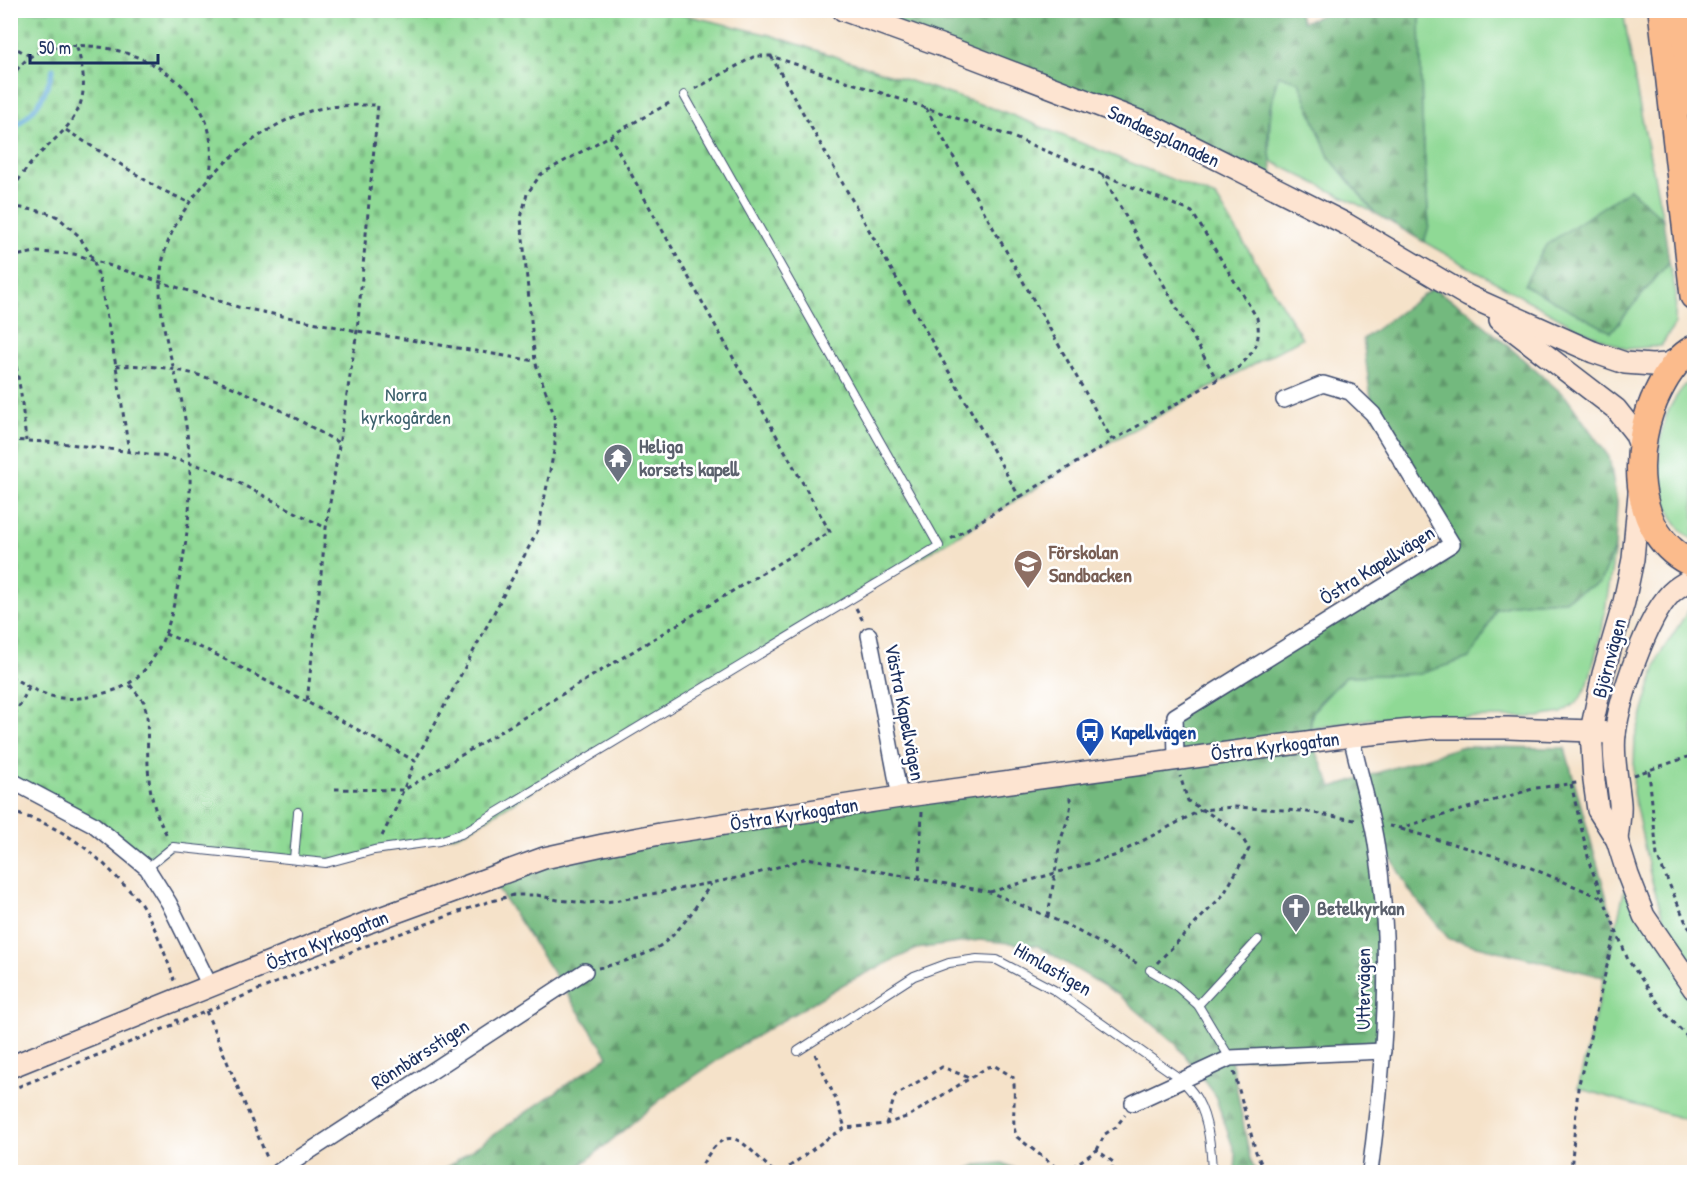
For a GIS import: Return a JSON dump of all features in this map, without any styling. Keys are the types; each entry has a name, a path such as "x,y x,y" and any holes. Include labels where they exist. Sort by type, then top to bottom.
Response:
{"highway":[{"path":"1662,10 1695,296"},
{"path":"1683,10 1695,104"},
{"path":"1690,347 1666,376 1652,402 1645,425 1640,459 1645,502 1657,534 1672,550 1695,564"}],"street":[{"name":"Sandaesplanaden","path":"843,10 1152,126 1346,224 1468,296 1593,352 1625,363 1666,364 1690,347"},
{"name":"Sandaesplanaden","path":"1468,296 1602,397 1625,418 1635,433 1640,459"},
{"name":"Östra Kapellvägen","path":"1176,758 1175,716 1452,544 1373,414 1350,392 1323,384 1284,400"},
{"name":"Björnvägen","path":"1640,459 1633,559 1624,602 1603,674 1591,731 1594,781 1598,810 1617,840 1644,916 1695,989"},
{"name":"Björnvägen","path":"1617,840 1620,805 1616,778 1615,734 1627,684 1646,634 1662,604 1680,585 1695,578"},
{"name":"Västra Kapellvägen","path":"869,635 900,797"},
{"name":"Östra Kyrkogatan","path":"10,1067 369,922 544,858 660,834 900,797 1351,736 1432,728 1508,728 1615,734"},
{"name":"Uttervägen","path":"1351,736 1372,823 1381,884 1385,952 1386,1019 1370,1173"},
{"path":"10,780 93,824 147,868 169,903 210,986"},
{"name":"Rönnbärsstigen","path":"274,1167 585,971"},
{"path":"1133,1103 1230,1058 1383,1051"}],"lane":[{"path":"147,868 173,847 327,863 374,850 439,841 461,834 939,546 684,95"},
{"path":"294,859 298,812"},
{"path":"1198,1005 1258,940"},
{"name":"Himlastigen","path":"798,1051 914,976 949,963 977,958 997,960 1054,990 1182,1080 1197,1099 1204,1118 1211,1147 1212,1173"},
{"path":"1150,970 1174,984 1198,1005 1230,1058"}],"path":[{"path":"10,45 30,56"},
{"path":"10,197 33,162 66,130 76,116 84,87 84,72 76,45"},
{"path":"10,77 30,56 53,47 76,45 134,55 178,81 196,102 207,124 213,149 210,177"},
{"path":"374,850 396,808 415,761 538,530 555,446 554,415 534,361 521,218 527,194 541,174 755,56 771,56 926,106 1010,136 1192,212 1257,318 1260,334 1253,352 1239,367 939,546"},
{"path":"771,56 1020,498"},
{"path":"10,676 46,696 78,699 100,695 129,685 147,666 165,634 186,549 191,509 186,422 163,326 159,280 166,249 177,222 210,177 247,143 281,122 312,110 378,105 357,331 326,528 307,702"},
{"path":"926,106 1112,441"},
{"path":"66,130 158,188 190,203"},
{"path":"335,789 404,790 830,532 610,136"},
{"path":"1101,173 1216,380"},
{"path":"10,206 45,212 58,217 79,236 93,259 100,281 116,366 129,452"},
{"path":"10,257 36,252 74,254 238,306 357,331 534,361"},
{"path":"10,331 21,394 26,441"},
{"path":"116,366 140,364 194,374 249,393 339,443"},
{"path":"10,440 61,443 163,456 190,463 230,477 326,528"},
{"path":"848,601 859,611 869,635"},
{"path":"165,634 207,650 415,761"},
{"path":"129,685 144,702 147,715 150,795 155,813 173,847"},
{"path":"10,723 29,688"},
{"path":"1616,778 1649,771 1695,755"},
{"path":"10,1090 358,949 481,904 514,895 537,895 585,903 615,901 748,876 807,858 990,892 1065,924 1150,970 1224,894 1249,849 1238,831 1188,801 1178,772 1176,758"},
{"path":"1649,771 1657,856 1687,925 1695,934"},
{"path":"1048,916 1053,875 1059,860 1060,842 1071,804 1065,774"},
{"path":"1400,828 1536,788 1594,781"},
{"path":"1571,784 1590,865 1628,960 1666,1014 1695,1044"},
{"path":"919,879 923,794"},
{"path":"990,892 1114,856 1201,810 1233,807 1301,811 1400,828 1519,862 1602,898"},
{"path":"10,812 64,832 92,852 143,905 163,948 174,979 163,983 178,1023"},
{"path":"585,971 630,959 663,944 679,929 712,882"},
{"path":"1571,1173 1578,1088 1616,930"},
{"path":"206,1011 274,1167"},
{"path":"810,1043 837,1102 845,1128"},
{"path":"1230,1058 1256,1152 1265,1173"},
{"path":"782,1173 819,1144 845,1128 886,1124 909,1116 988,1066 995,1066 1013,1077 1016,1089 1014,1131 1017,1137 1064,1173 1097,1150 1105,1134 1116,1127 1133,1103"},
{"path":"886,1124 895,1096 942,1067 970,1078"},
{"path":"698,1173 715,1148 721,1141 728,1138 737,1138 774,1173"},
{"path":"1097,1150 1113,1162 1112,1173"}],"green space":[{"name":"Norra kyrkogården","path":"664,10 770,35 1004,112 1216,197 1302,338 1112,441 461,834 326,863 173,847 147,868 93,824 11,780 10,11"},
{"path":"1297,10 1303,22 1332,11 1426,11 1420,18 1422,117 1429,226 1424,242 1375,213 1329,157 1299,82 1278,75 1270,108 1268,140 1275,189 1151,126 843,11"},
{"path":"1426,10 1623,11 1639,104 1663,219 1630,189 1611,332 1669,262 1676,293 1675,324 1661,346 1626,349 1579,329 1424,242 1429,226 1422,117 1420,18"},
{"path":"1278,74 1299,82 1329,157 1375,213 1271,161 1270,118"},
{"path":"1630,189 1663,219 1669,262 1611,332 1524,285 1546,245"},
{"path":"1433,288 1467,310 1566,397 1609,457 1617,502 1615,547 1600,582 1564,600 1520,603 1496,609 1484,635 1469,658 1420,674 1346,676 1314,710 1311,718 1312,738 1332,787 1460,747 1565,748 1616,931 1604,977 1449,939 1409,890 1373,825 1385,952 1383,1051 1231,1059 1250,1159 1257,1172 1235,1172 1236,1156 1214,1093 1176,1044 1119,995 1038,946 980,940 916,949 844,984 731,1051 660,1100 573,1172 440,1172 608,1056 490,877 544,858 1176,758 1175,716 1452,544 1373,414 1363,339"},
{"path":"1694,377 1694,540 1683,531 1667,505 1660,473 1660,456 1663,427 1671,406 1679,393"},
{"path":"1615,547 1602,630 1588,684 1579,700 1562,713 1538,717 1376,718 1310,729 1313,711 1346,676 1420,674 1484,635 1496,609 1520,603 1564,600 1600,582"},
{"path":"1694,608 1694,920 1692,922 1694,925 1694,970 1665,924 1651,878 1633,793 1635,738 1659,656 1688,611"},
{"path":"1628,875 1694,989 1694,1122 1578,1088"},
{"path":"1003,1163 1022,1172 961,1172 977,1165"}],"waterway":[{"path":"10,134 41,100 53,69"}],"place":[{"name":"Heliga korsets kapell","path":"618,484"},
{"name":"Förskolan Sandbacken","path":"1028,590"},
{"name":"Kapellvägen","path":"1090,758"},
{"name":"Betelkyrkan","path":"1296,934"}]}
